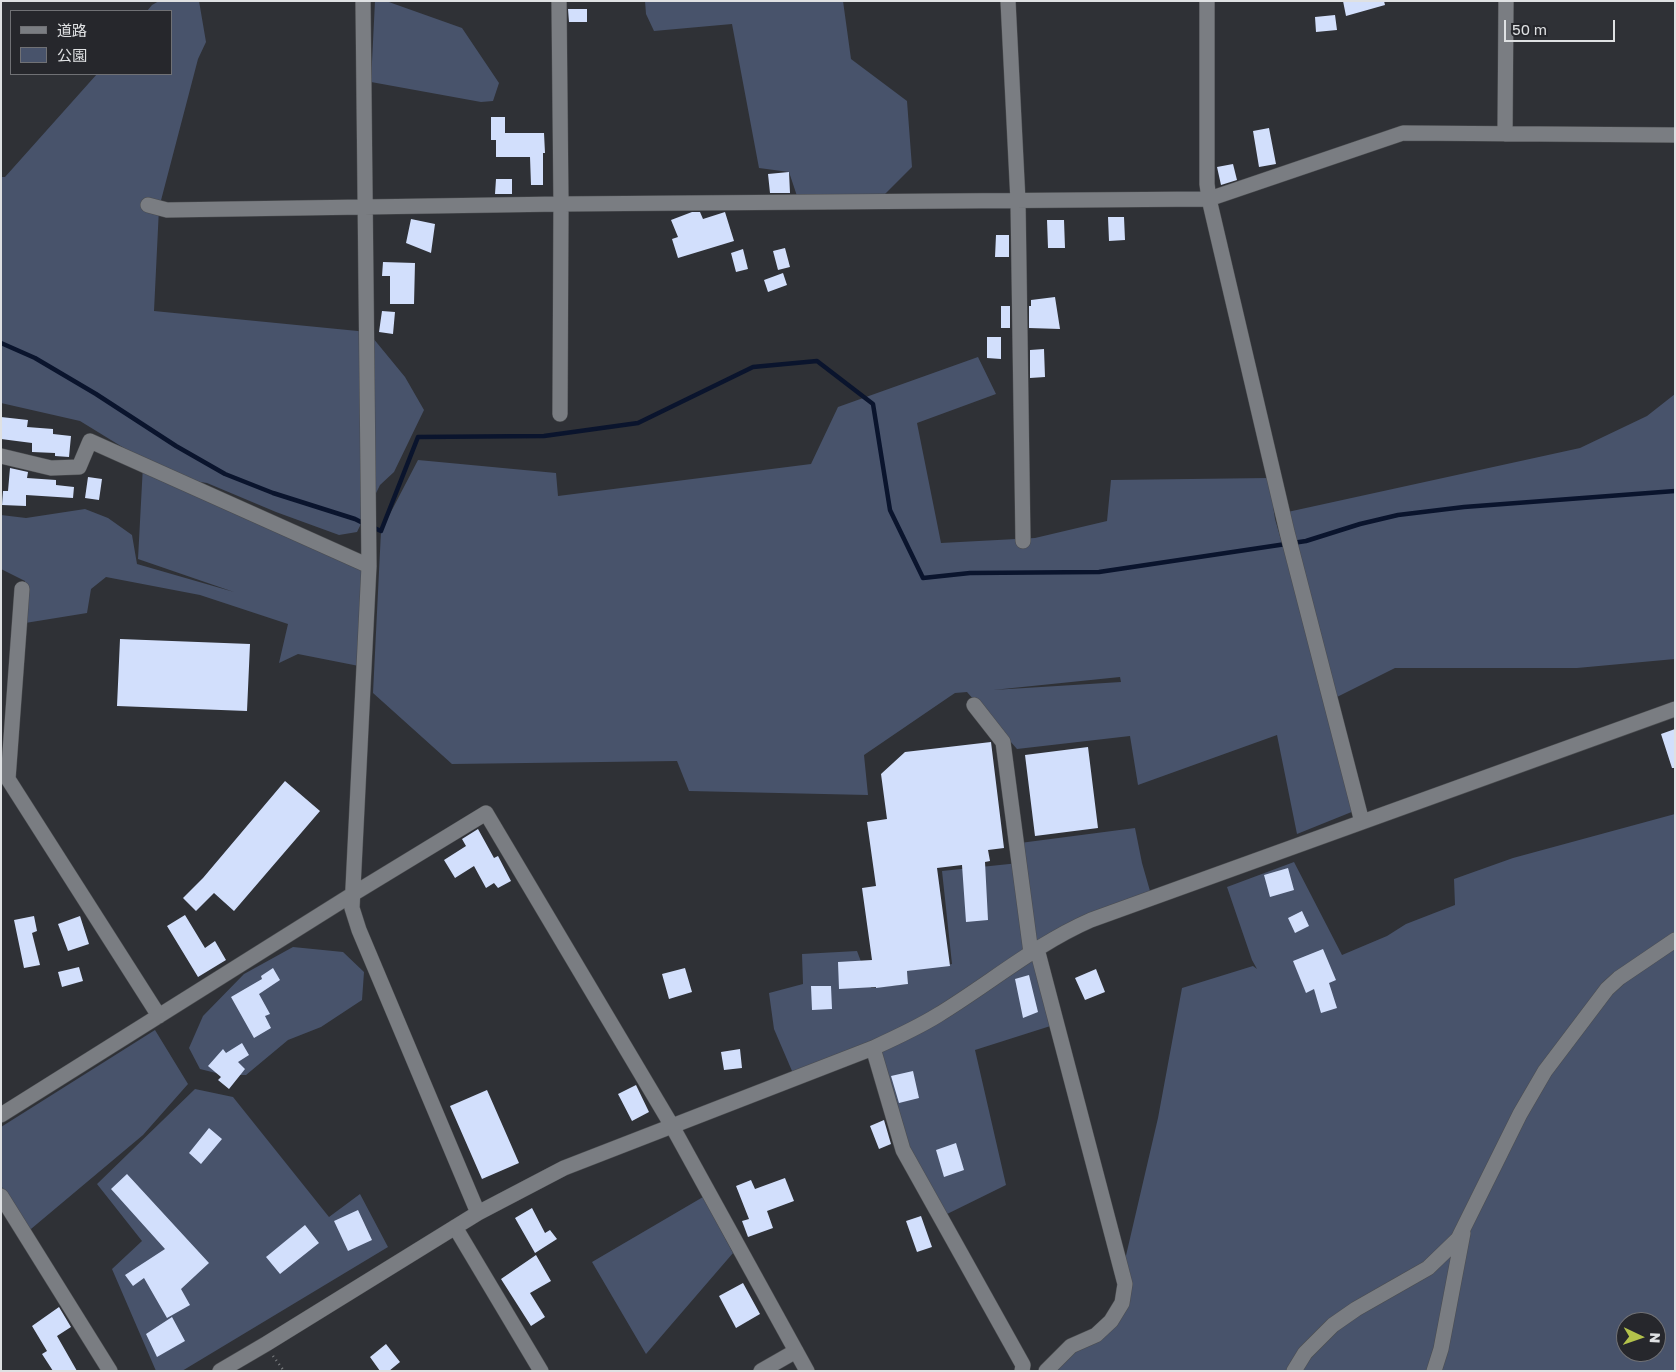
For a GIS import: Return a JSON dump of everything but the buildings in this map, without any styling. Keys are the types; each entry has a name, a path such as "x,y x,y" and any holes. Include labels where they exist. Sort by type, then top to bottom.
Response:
{"street":[{"path":"363,1 369,566 352,908 358,930 478,1213"},
{"path":"559,1 561,204 560,414"},
{"path":"1008,1 1018,201 1023,541"},
{"path":"1207,1 1207,184 1209,199 1287,532 1362,822"},
{"path":"1506,1 1506,134"},
{"path":"148,205 167,210 561,204 1209,199 1403,133 1675,135"},
{"path":"1,456 51,468 79,467 90,441 369,566"},
{"path":"22,589 8,779 159,1016"},
{"path":"974,705 1003,742 1034,951 1125,1284 1122,1303 1110,1321 1096,1335 1071,1346 1046,1371"},
{"path":"220,1371 478,1213 564,1168 873,1048 916,1028 1066,931 1091,920 1675,709"},
{"path":"1,1115 353,894 486,814 672,1126 807,1371"},
{"path":"1294,1371 1305,1353 1333,1325 1356,1309 1428,1268 1452,1246 1463,1229 1520,1114 1545,1071 1608,989 1635,966 1675,940"},
{"path":"873,1048 903,1150 1023,1365 1022,1371"},
{"path":"1,1196 110,1371"},
{"path":"455,1228 541,1371"},
{"path":"1434,1371 1441,1349 1463,1229"},
{"path":"761,1371 796,1351"}],"green space":[{"path":"159,1 199,1 206,42 198,59 159,208 154,311 368,332 405,377 424,410 394,472 380,485 357,532 339,535 276,512 207,483 175,478 369,566 364,667 298,654 279,663 288,624 200,595 106,577 91,589 87,613 19,624 25,581 1,569 1,515 26,518 85,509 108,518 132,535 137,564 234,592 138,559 143,465 168,475 80,421 1,403 1,177 5,177 96,75 172,75 172,10 148,10"},
{"path":"375,1 386,1 462,28 499,83 493,101 481,102 371,82"},
{"path":"645,1 843,1 851,59 907,101 912,167 877,202 799,202 789,172 759,168 732,24 654,31 646,14"},
{"path":"978,357 996,394 917,423 941,543 1035,538 1107,521 1111,480 1269,478 1275,519 1359,809 1297,834 1277,735 1138,785 1130,736 1017,749 967,692 955,693 864,755 868,795 689,791 677,761 452,764 373,693 381,531 418,460 556,473 558,496 811,464 838,407","holes":["1120,677 1121,682 993,690"]},
{"path":"1675,394 1675,659 1577,668 1395,668 1331,700 1283,513 1580,448 1647,416"},
{"path":"1675,814 1675,1371 1042,1371 1111,1320 1158,1118 1182,988 1253,966 1257,969 1252,960 1227,887 1294,862 1342,955 1387,936 1406,924 1455,905 1454,879 1513,858"},
{"path":"1135,828 1152,898 1037,949 1020,843"},
{"path":"1019,863 1031,953 1063,1022 975,1050 1006,1185 941,1217 903,1150 875,1054 918,1022 795,1078 774,1029 769,993 803,984 802,954 857,951 871,988 908,984 907,971 952,964 942,871"},
{"path":"293,947 343,952 364,972 362,1000 321,1027 288,1040 246,1075 224,1075 200,1069 189,1048 203,1016 244,974"},
{"path":"155,1030 188,1084 143,1135 25,1234 1,1185 1,1127"},
{"path":"195,1089 233,1097 329,1217 360,1194 388,1247 182,1371 156,1371 112,1269 142,1241 97,1184"},
{"path":"703,1197 733,1253 646,1354 592,1262"}],"waterway":[{"path":"1,343 35,358 96,394 176,446 225,474 273,493 355,519 365,524"},
{"path":"372,527 381,531 418,437 544,436 638,423 753,367 817,361 873,404 890,510 923,578 970,573 1099,572 1306,541 1360,524 1398,515 1464,507 1675,491"}]}
